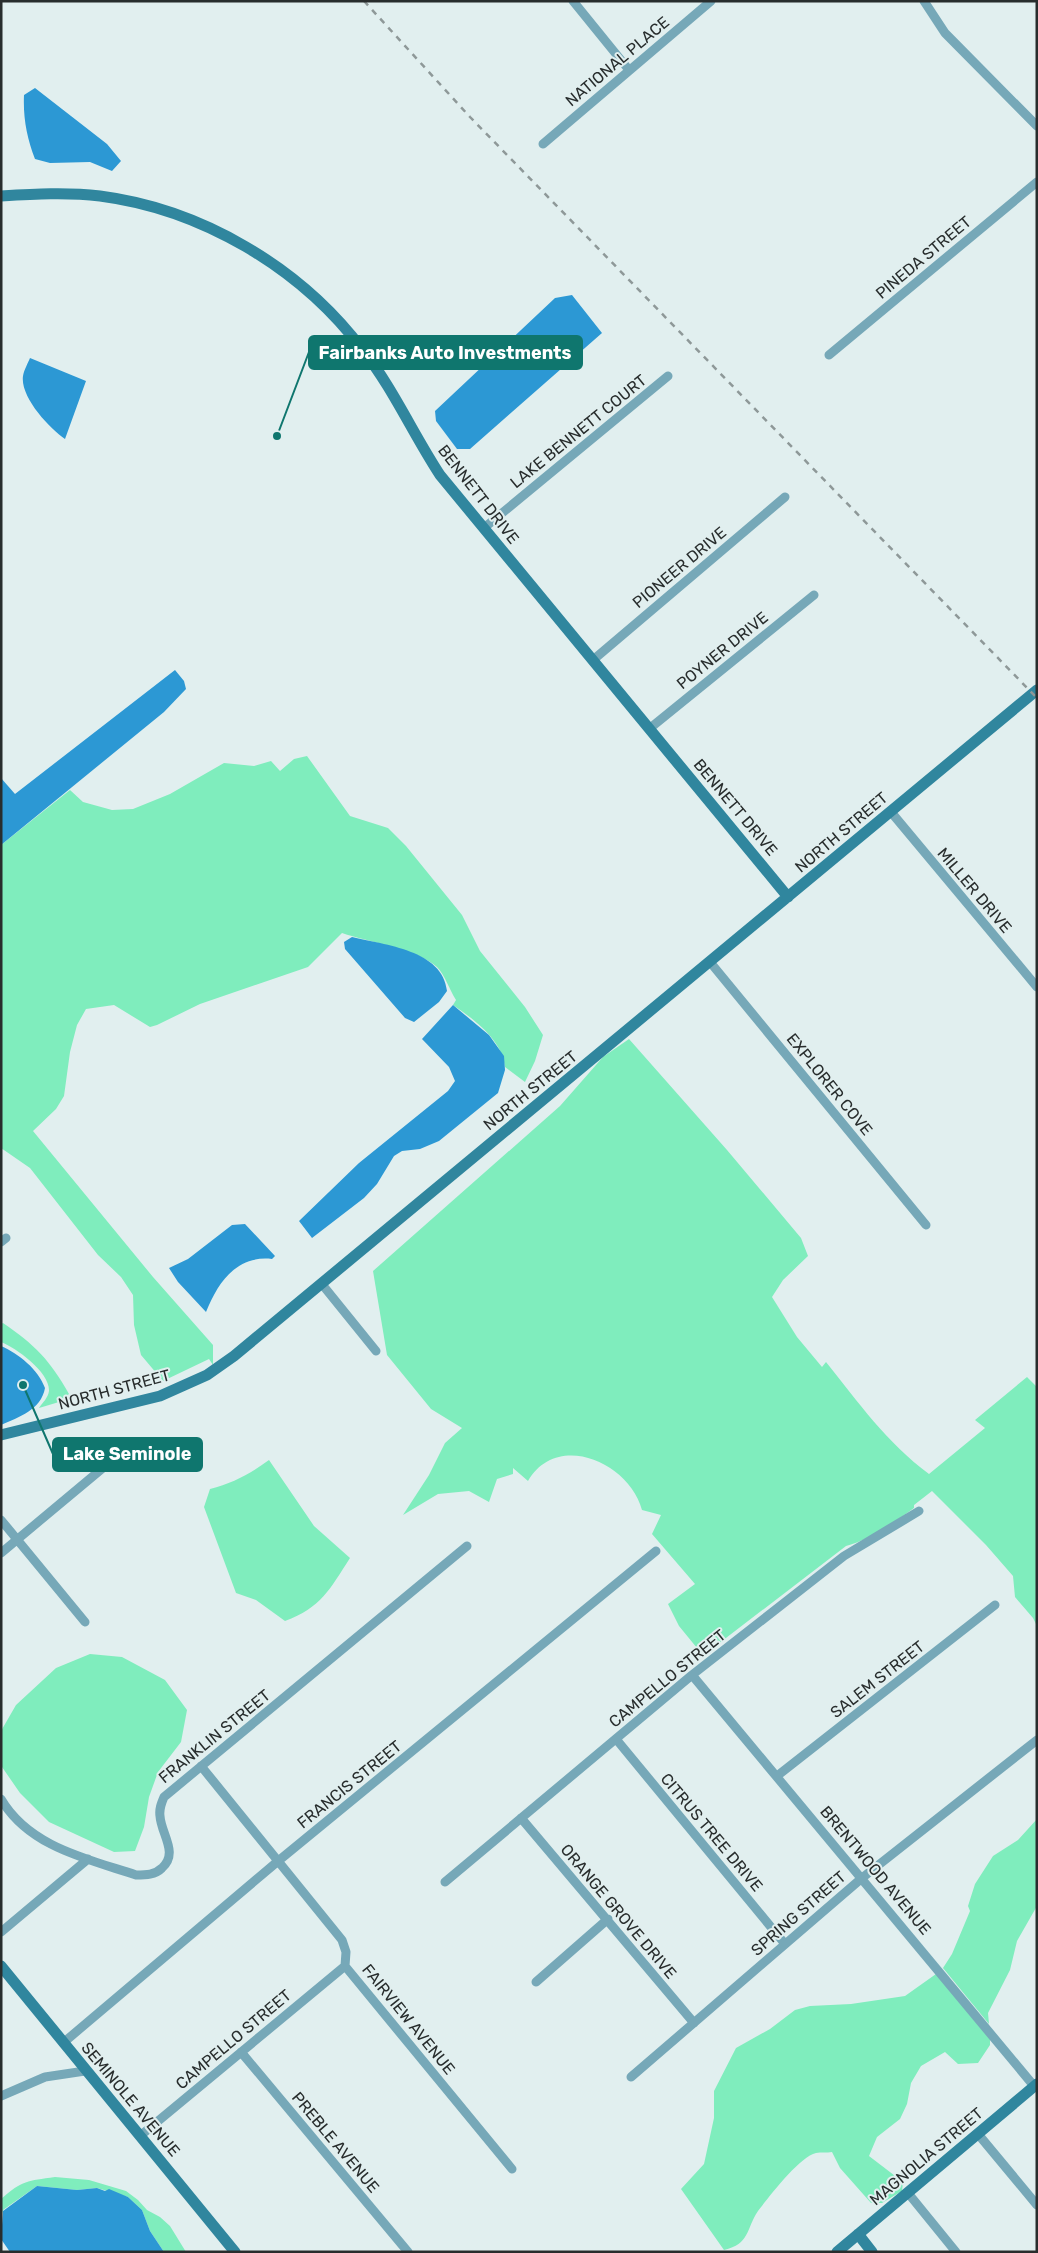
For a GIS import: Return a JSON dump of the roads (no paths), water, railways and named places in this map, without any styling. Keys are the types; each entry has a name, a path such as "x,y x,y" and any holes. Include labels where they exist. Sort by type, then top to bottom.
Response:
{"street":[{"path":"573,1 629,70"},
{"name":"NATIONAL PLACE","path":"543,144 710,1"},
{"path":"924,1 945,33 1037,126"},
{"name":"PINEDA STREET","path":"829,355 1037,182"},
{"name":"BENNETT DRIVE","path":"1,196 50,192 100,196 140,204 223,233 314,297 362,349 393,393 420,445 440,475 788,897"},
{"name":"LAKE BENNETT COURT","path":"484,528 668,376"},
{"name":"PIONEER DRIVE","path":"593,660 785,497"},
{"name":"POYNER DRIVE","path":"649,728 814,595"},
{"name":"NORTH STREET","path":"1,1435 30,1426 160,1396 207,1375 234,1356 1037,690"},
{"name":"MILLER DRIVE","path":"890,812 1037,987"},
{"name":"EXPLORER COVE","path":"710,962 926,1225"},
{"path":"321,1283 376,1351"},
{"path":"1,1554 116,1457 142,1450"},
{"name":"CAMPELLO STREET","path":"445,1882 692,1675 844,1556 919,1511"},
{"path":"1,1520 85,1622"},
{"name":"FRANKLIN STREET","path":"1,1799 30,1831 49,1843 88,1859 136,1875 147,1875 164,1866 169,1860 170,1853 160,1818 160,1808 164,1797 467,1546"},
{"name":"FRANCIS STREET","path":"63,2043 277,1862 656,1551"},
{"name":"SALEM STREET","path":"777,1776 995,1605"},
{"name":"BRENTWOOD AVENUE","path":"692,1675 1036,2085"},
{"name":"CITRUS TREE DRIVE","path":"616,1739 785,1944"},
{"name":"SPRING STREET","path":"631,2077 862,1878 1037,1740"},
{"name":"FAIRVIEW AVENUE","path":"201,1766 342,1940 346,1952 345,1966 512,2168"},
{"name":"ORANGE GROVE DRIVE","path":"521,1818 694,2023"},
{"path":"1,1932 88,1859"},
{"path":"536,1982 608,1920"},
{"name":"SEMINOLE AVENUE","path":"1,1966 235,2252"},
{"name":"CAMPELLO STREET","path":"140,2136 345,1966"},
{"name":"PREBLE AVENUE","path":"241,2052 408,2252"},
{"path":"1,2096 45,2077 86,2071"},
{"name":"MAGNOLIA STREET","path":"837,2252 1036,2085"},
{"path":"978,2134 1037,2205"},
{"path":"908,2193 956,2252"},
{"path":"858,2234 872,2252"}],"water":[{"path":"35,88 107,144 121,161 112,171 90,162 50,163 35,159 26,128 24,95"},
{"path":"572,295 602,333 470,449 457,449 436,421 435,411 555,298"},
{"path":"30,358 86,381 65,439 44,420 26,393 23,376"},
{"path":"175,670 184,681 186,689 164,712 1,845 1,778 15,794"},
{"path":"352,937 396,947 424,958 435,966 443,977 447,991 439,1002 414,1022 405,1018 345,949 344,942"},
{"path":"453,1005 489,1035 504,1056 505,1070 498,1093 439,1141 420,1149 402,1151 394,1156 377,1184 364,1198 312,1238 299,1221 359,1163 448,1091 455,1081 449,1067 422,1039"},
{"path":"245,1224 275,1256 272,1259 249,1261 230,1273 216,1290 206,1312 178,1282 169,1268 188,1259 232,1225"},
{"path":"1,1346 14,1353 33,1368 45,1388 43,1396 34,1407 22,1416 1,1425"},
{"path":"37,2186 77,2190 97,2188 105,2191 109,2189 128,2197 142,2210 150,2231 164,2252 10,2252 1,2239 3,2211"}],"railway":[{"path":"364,1 470,117 1037,698"}],"place":[{"name":"Fairbanks Auto Investments","path":"277,436"},
{"name":"Lake Seminole","path":"23,1385"}]}
